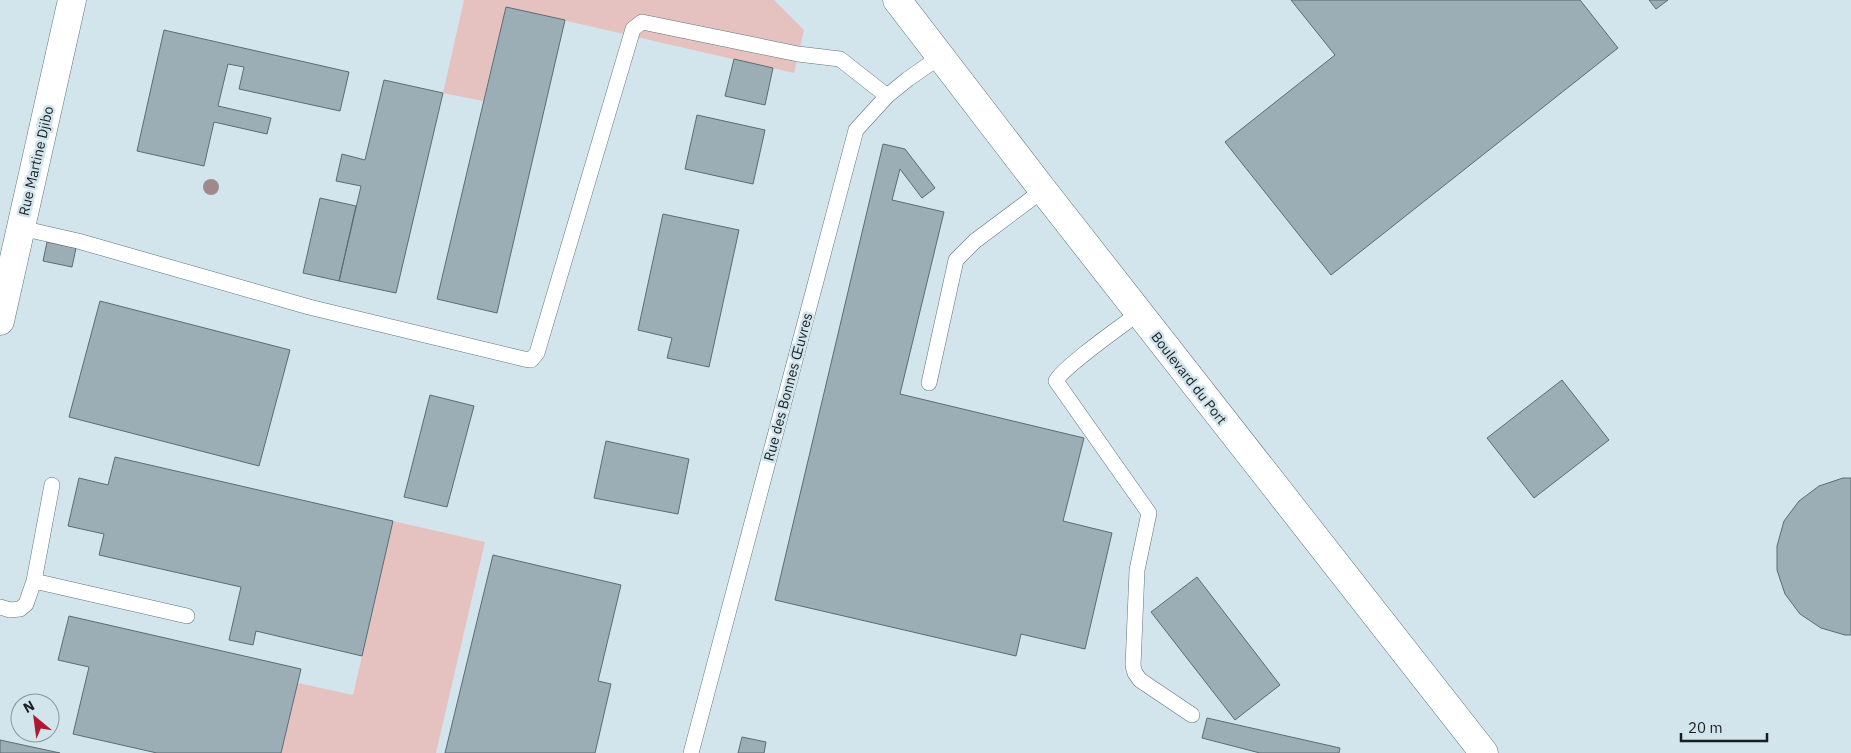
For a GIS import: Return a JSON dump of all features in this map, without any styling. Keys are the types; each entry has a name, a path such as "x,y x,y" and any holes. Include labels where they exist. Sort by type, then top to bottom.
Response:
{"main road":[{"name":"Rue Martine Djibo","path":"0,321 72,0"},
{"name":"Boulevard du Port","path":"897,0 1138,313 1484,753"}],"lane":[{"path":"21,228 78,240 309,307 531,360 537,353 633,28 636,25 642,22 798,54 840,59 887,96"},
{"name":"Rue des Bonnes Œuvres","path":"691,753 856,130 887,96 941,56"},
{"path":"929,383 956,260 975,241 1043,190"},
{"path":"1138,313 1070,366 1058,376 1056,381 1149,513 1138,570 1133,666 1135,673 1140,680 1192,715"},
{"path":"0,607 10,610 20,609 26,604 34,581 52,485"},
{"path":"34,581 187,616"}],"shaded area":[{"path":"464,0 774,0 804,30 794,73 506,7 483,101 443,93"},
{"path":"393,521 485,542 436,753 281,753 298,683 353,695"}],"building":[{"path":"1291,0 1580,0 1618,48 1331,275 1225,142 1335,55"},
{"path":"1649,0 1668,0 1656,9"},
{"path":"506,7 565,20 497,313 437,299"},
{"path":"164,30 349,72 340,111 239,89 244,67 228,64 218,106 271,118 267,134 214,122 204,166 137,151"},
{"path":"734,59 773,68 765,105 725,96"},
{"path":"384,80 443,93 396,293 339,281 361,186 336,181 342,154 365,160"},
{"path":"697,115 765,130 753,184 685,169"},
{"path":"883,144 905,149 935,188 922,198 900,169 892,200 944,212 900,394 1084,438 1063,521 1112,533 1085,649 1021,634 1016,656 775,600"},
{"path":"320,198 356,206 339,281 303,273"},
{"path":"663,214 739,230 709,367 667,358 672,338 638,330"},
{"path":"47,242 76,248 72,267 43,261"},
{"path":"100,301 290,350 259,466 69,417"},
{"path":"1562,380 1609,440 1534,498 1487,438"},
{"path":"430,395 474,406 447,507 404,497"},
{"path":"606,441 689,459 678,514 594,498"},
{"path":"115,457 393,521 362,656 256,631 253,645 229,640 241,587 99,555 104,534 68,526 79,478 108,485"},
{"path":"1843,478 1851,478 1851,635 1821,628 1800,614 1785,594 1777,570 1777,546 1784,521 1799,501 1819,486"},
{"path":"493,555 621,585 598,681 611,684 595,753 445,753"},
{"path":"1197,577 1280,685 1235,720 1151,612"},
{"path":"69,616 301,669 281,753 157,753 73,734 89,667 58,660"},
{"path":"1207,718 1340,748 1339,753 1260,753 1202,738"},
{"path":"742,737 766,742 764,753 738,753"},
{"path":"0,740 60,753 0,753"}]}
